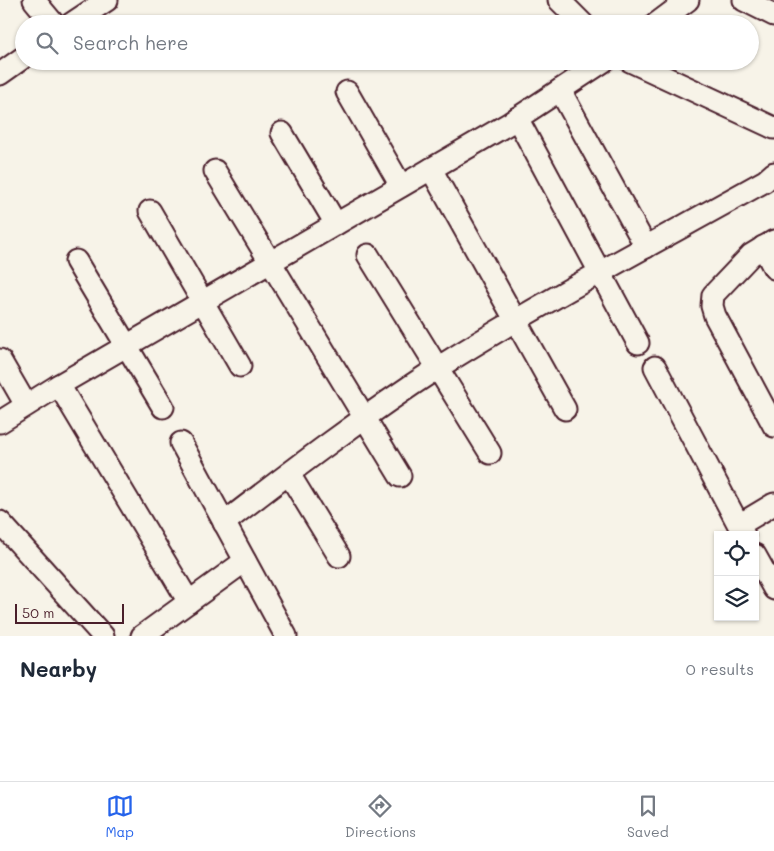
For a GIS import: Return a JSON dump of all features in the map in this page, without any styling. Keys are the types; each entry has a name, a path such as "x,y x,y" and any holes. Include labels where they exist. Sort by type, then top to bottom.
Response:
{"street":[{"path":"34,0 46,15"},
{"path":"84,15 107,0"},
{"path":"559,0 573,15"},
{"path":"668,15 688,0"},
{"path":"744,0 774,15"},
{"path":"0,74 15,63"},
{"path":"0,422 517,118 590,70"},
{"path":"649,70 774,128"},
{"path":"560,90 646,247"},
{"path":"347,92 401,186"},
{"path":"517,118 638,343"},
{"path":"282,133 336,224"},
{"path":"431,169 565,409"},
{"path":"215,171 400,476"},
{"path":"224,523 364,418 438,368 599,272 765,181 774,173"},
{"path":"150,211 240,366"},
{"path":"774,268 768,244 751,255 713,295 712,306 715,316 774,426"},
{"path":"368,255 490,453"},
{"path":"76,261 163,407"},
{"path":"0,360 26,405"},
{"path":"655,366 742,530 774,504"},
{"path":"60,385 189,602"},
{"path":"181,443 286,636"},
{"path":"289,474 339,556"},
{"path":"0,522 103,636"},
{"path":"142,636 245,560"},
{"path":"759,561 774,589"}]}
